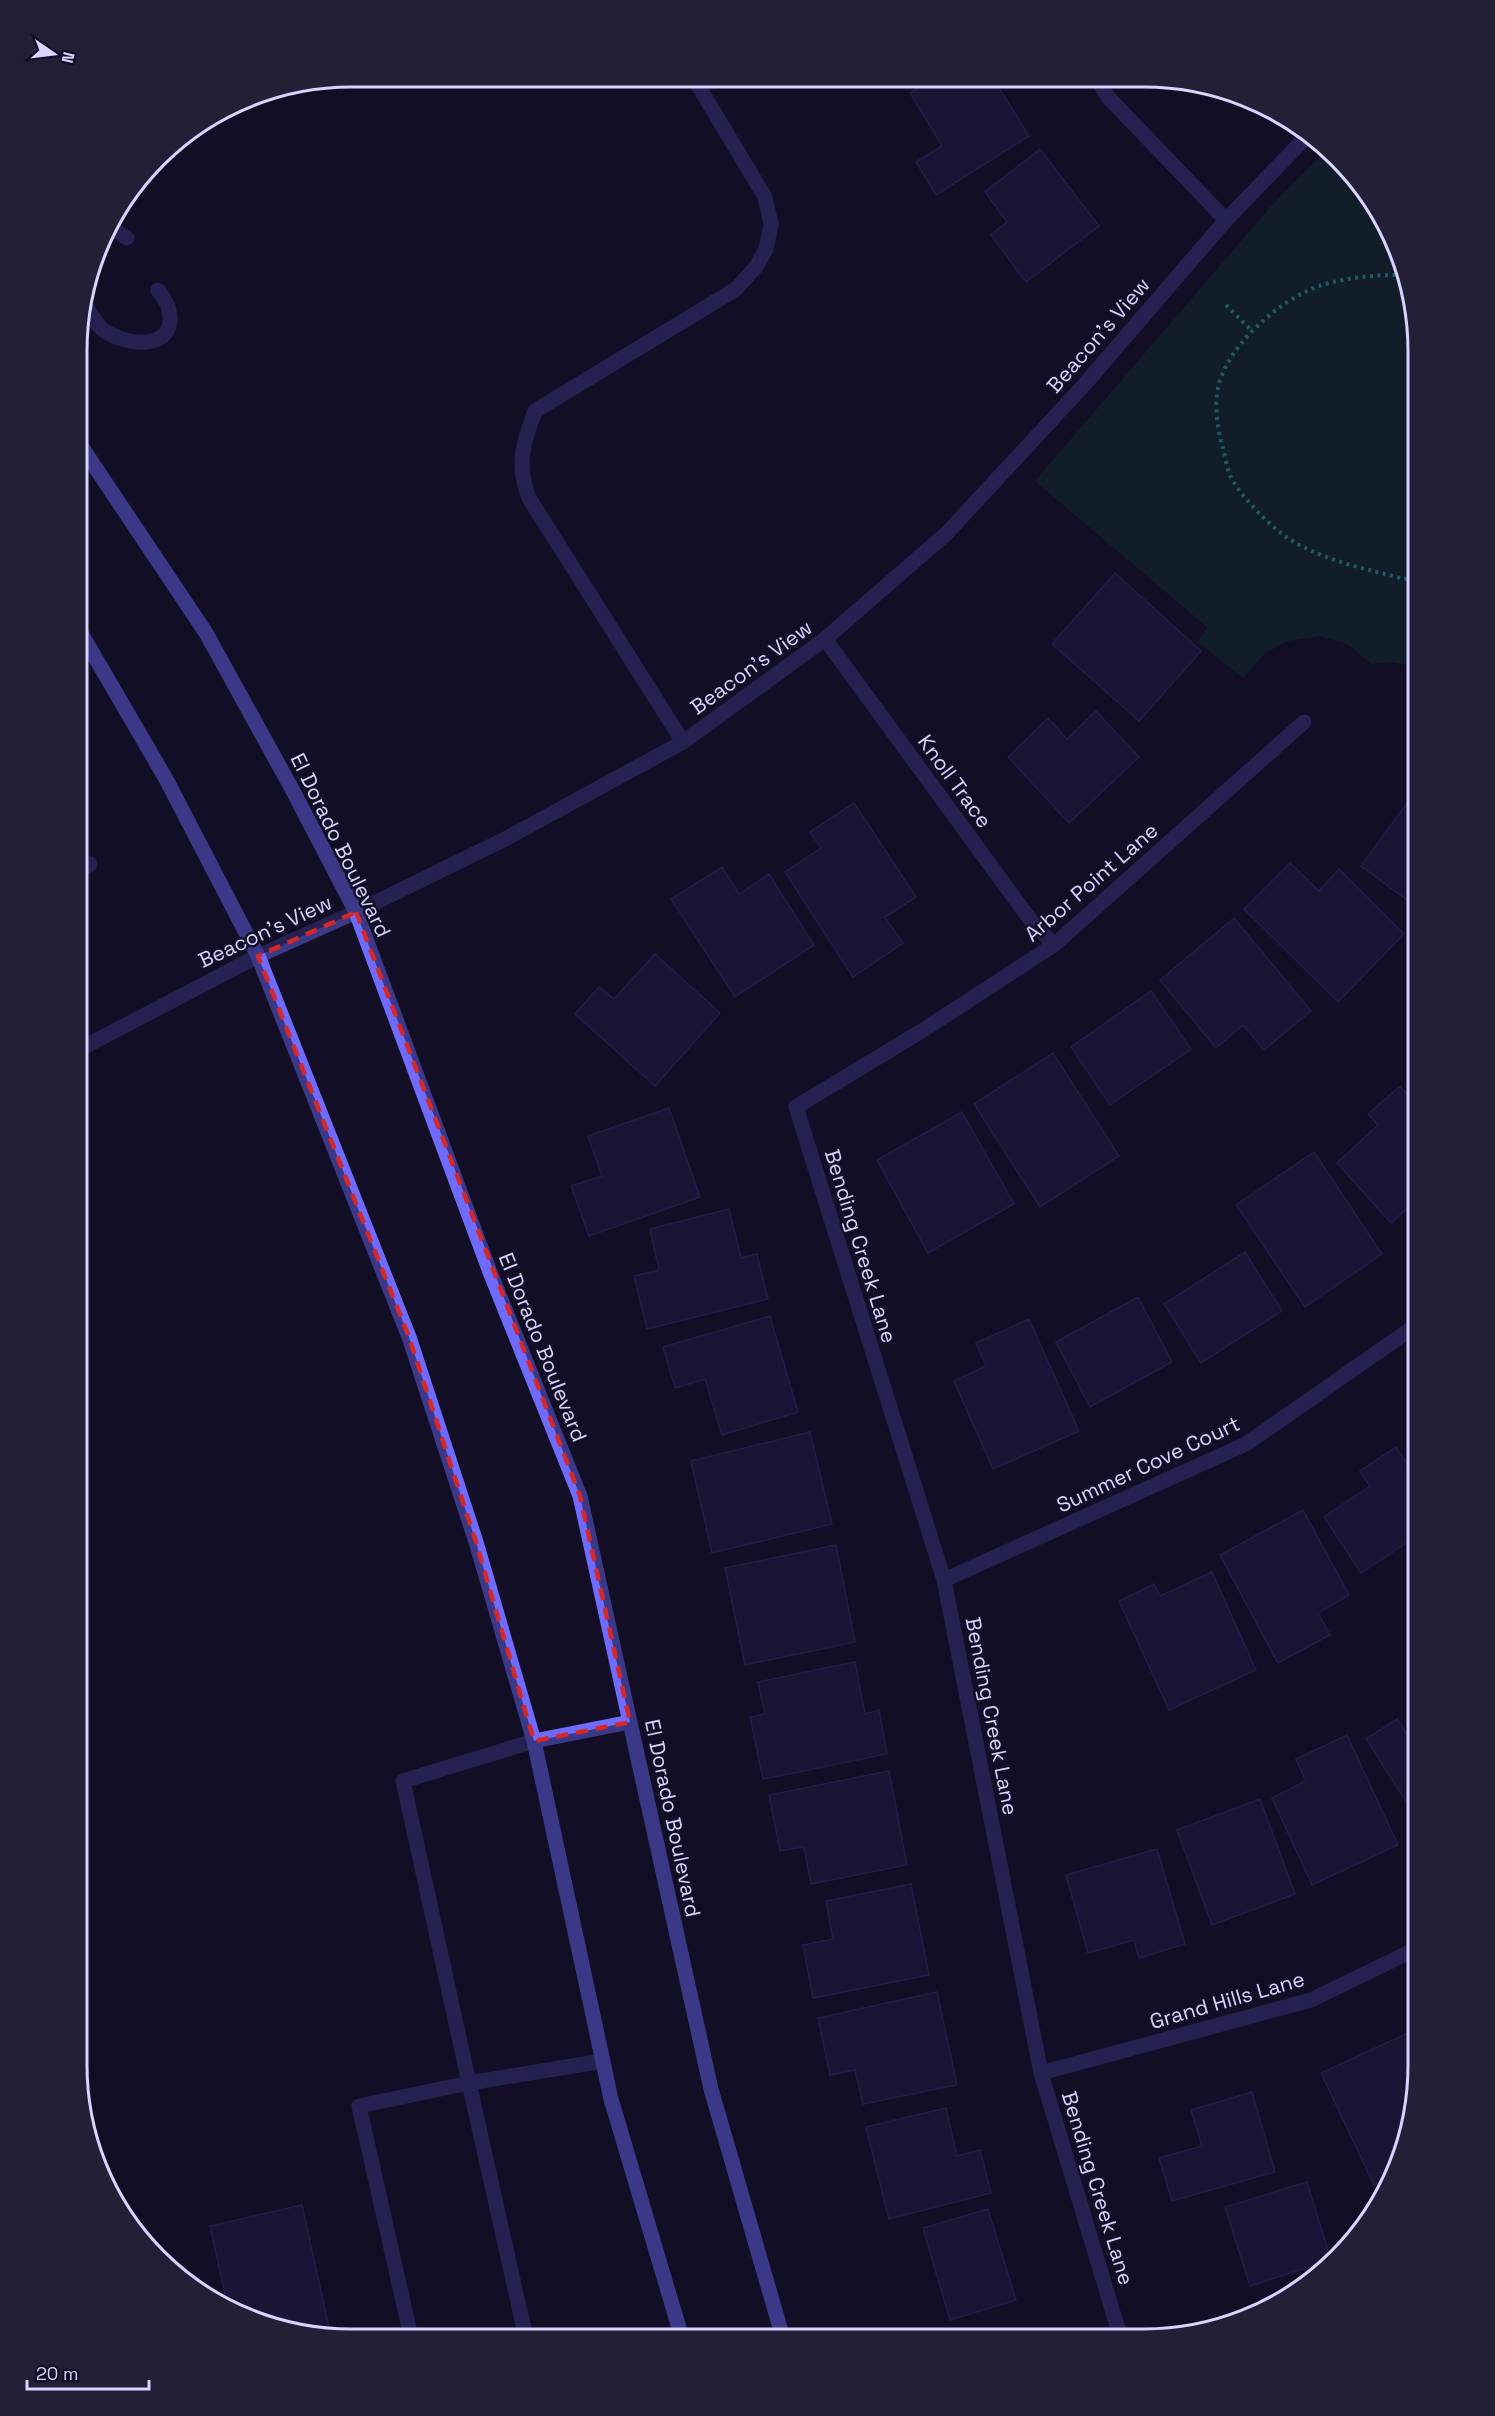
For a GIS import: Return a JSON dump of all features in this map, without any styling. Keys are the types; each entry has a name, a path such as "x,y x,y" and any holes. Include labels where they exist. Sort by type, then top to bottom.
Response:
{"main road":[{"name":"El Dorado Boulevard","path":"87,455 206,633 292,789 356,912 490,1272 580,1496 711,2089 780,2329"},
{"path":"87,643 166,779 258,956 409,1336 476,1542 534,1741 611,2099 679,2329"},
{"path":"534,1741 630,1722"}],"street":[{"path":"683,742 529,498 522,479 523,443 535,411 736,289 756,267 766,249 771,224 765,197 698,87"},
{"path":"1101,87 1107,97 1226,220"},
{"name":"Beacon's View","path":"87,1045 258,956 356,912 507,838 683,742 825,639 946,533 1084,385 1226,220 1303,140"},
{"path":"116,231 127,238"},
{"path":"90,312 101,328 124,342 144,344 161,337 170,325 170,309 158,290"},
{"name":"Knoll Trace","path":"825,639 1029,918 1054,945"},
{"name":"Arbor Point Lane","path":"796,1107 920,1032 1054,945 1304,722"},
{"name":"Bending Creek Lane","path":"796,1107 944,1580 1041,2073 1118,2329"},
{"name":"Summer Cove Court","path":"944,1580 1246,1444 1408,1331"},
{"path":"524,2329 403,1780 534,1741"},
{"name":"Grand Hills Lane","path":"1041,2073 1311,2000 1408,1953"},
{"path":"409,2329 359,2106 469,2083 603,2061"}],"path":[{"path":"1396,274 1366,275 1321,285 1283,304 1252,331 1230,355 1217,394 1220,435 1230,476 1259,514 1283,535 1319,554 1373,571 1408,579"},
{"path":"1226,305 1252,331"}],"highlighted area":[{"path":"356,912 580,1496 630,1722 534,1741 476,1542 409,1337 258,956"}],"green space":[{"path":"1321,156 1353,190 1373,219 1388,250 1399,283 1406,317 1408,351 1408,665 1391,662 1372,664 1347,644 1319,636 1288,641 1265,653 1243,678 1198,642 1207,627 1035,481 1274,203"}],"building":[{"path":"919,87 999,87 1029,136 936,195 916,162 942,146 910,93"},
{"path":"1040,149 1099,226 1026,282 991,235 1007,222 985,192"},
{"path":"1115,573 1201,651 1139,721 1052,644"},
{"path":"1096,711 1139,757 1069,823 1008,757 1048,718 1067,739"},
{"path":"1408,802 1408,901 1361,866"},
{"path":"854,803 916,897 885,917 903,943 853,977 785,872 821,848 810,832"},
{"path":"1290,863 1319,891 1339,869 1404,934 1338,1002 1244,909"},
{"path":"722,867 739,894 769,874 814,945 735,997 671,899"},
{"path":"1234,918 1311,1011 1264,1050 1243,1025 1216,1048 1160,980"},
{"path":"655,954 720,1013 655,1086 575,1014 599,987 614,999"},
{"path":"1151,991 1191,1049 1110,1105 1071,1047"},
{"path":"1053,1053 1119,1156 1040,1207 974,1104"},
{"path":"1400,1086 1408,1095 1408,1208 1391,1223 1337,1163 1378,1125 1368,1114"},
{"path":"669,1108 700,1197 589,1236 571,1186 602,1176 588,1136"},
{"path":"962,1112 1014,1204 928,1253 877,1160"},
{"path":"1314,1152 1382,1254 1305,1307 1236,1205"},
{"path":"729,1209 741,1258 757,1254 768,1299 647,1329 634,1276 659,1270 650,1229"},
{"path":"1245,1252 1282,1311 1201,1363 1164,1304"},
{"path":"1138,1297 1172,1362 1090,1407 1056,1342"},
{"path":"770,1316 798,1412 722,1435 705,1379 675,1388 663,1347"},
{"path":"1029,1319 1079,1431 993,1469 954,1381 986,1366 976,1343"},
{"path":"810,1432 832,1524 712,1553 691,1461"},
{"path":"1396,1447 1408,1465 1408,1542 1361,1573 1324,1517 1370,1486 1360,1471"},
{"path":"1303,1510 1349,1595 1318,1613 1330,1635 1278,1663 1220,1555"},
{"path":"836,1545 855,1642 745,1665 725,1568"},
{"path":"1212,1572 1256,1670 1169,1710 1119,1601 1154,1584 1160,1596"},
{"path":"855,1662 865,1714 879,1710 887,1754 763,1779 750,1717 765,1714 758,1682"},
{"path":"1397,1719 1408,1736 1408,1804 1366,1739"},
{"path":"1347,1735 1398,1845 1312,1885 1272,1798 1306,1781 1296,1759"},
{"path":"889,1771 907,1865 811,1884 804,1847 780,1851 769,1795"},
{"path":"1260,1799 1295,1894 1212,1925 1177,1830"},
{"path":"1157,1849 1185,1944 1139,1958 1134,1940 1088,1953 1066,1875"},
{"path":"911,1884 929,1975 813,1998 803,1945 833,1939 826,1901"},
{"path":"937,1992 957,2085 863,2104 855,2070 830,2075 818,2018"},
{"path":"1408,2033 1406,2099 1403,2116 1394,2150 1381,2182 1374,2185 1321,2073"},
{"path":"1252,2092 1275,2172 1172,2201 1159,2158 1202,2146 1191,2110"},
{"path":"946,2108 957,2156 980,2150 991,2193 889,2219 866,2127"},
{"path":"1307,2182 1329,2254 1316,2265 1250,2286 1225,2207"},
{"path":"302,2205 329,2328 283,2320 226,2298 210,2226"},
{"path":"988,2209 1016,2300 950,2320 923,2228"}]}
